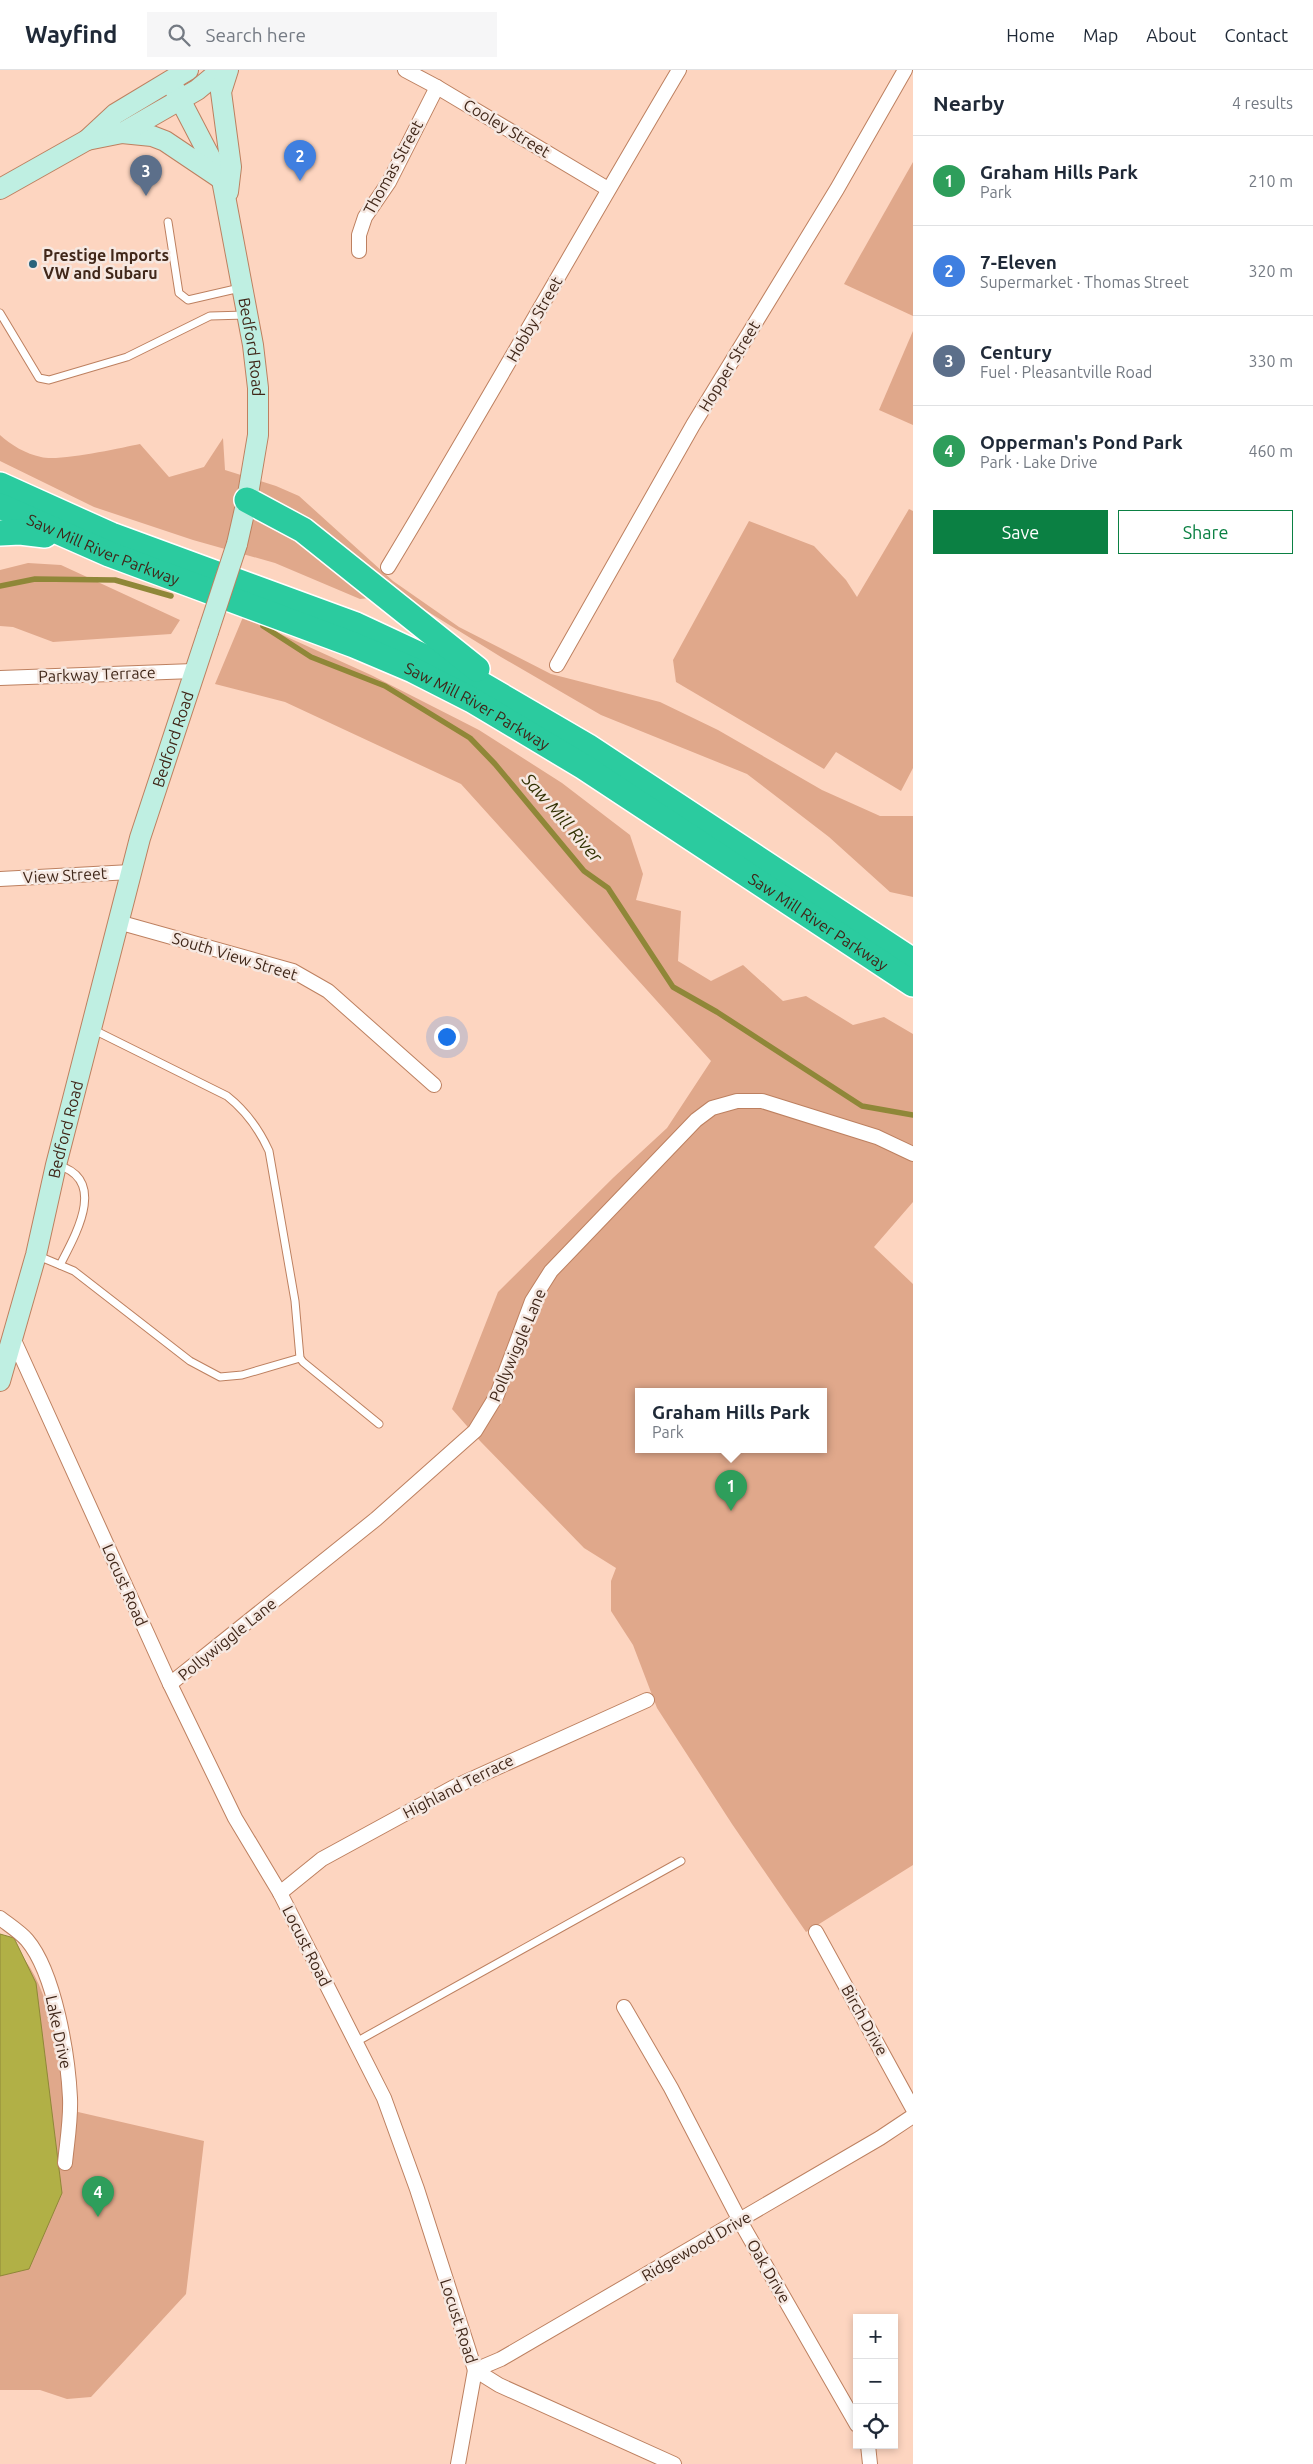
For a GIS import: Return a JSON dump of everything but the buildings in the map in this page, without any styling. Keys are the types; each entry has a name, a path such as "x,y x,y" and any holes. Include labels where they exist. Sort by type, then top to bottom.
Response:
{"highway":[{"name":"Saw Mill River Parkway","path":"0,485 134,543 356,624 445,665 532,712 685,809 913,961"},
{"path":"247,500 273,512 303,530 532,712"},
{"name":"Saw Mill River Parkway","path":"0,506 80,542 325,633 413,670 472,700 584,767 913,984"},
{"path":"0,533 28,533 80,542"}],"main road":[{"path":"0,189 87,140 115,114 171,82 188,70"},
{"path":"87,140 122,132 208,82 221,70"},
{"path":"122,132 152,136 165,140 224,188 231,167 221,92 228,70"},
{"name":"Bedford Road","path":"0,1381 36,1255 56,1165 152,796 237,544 247,500 258,423 258,388 248,315 224,188 171,82"}],"street":[{"name":"Cooley Street","path":"405,70 437,87 608,189"},
{"name":"Hobby Street","path":"388,567 485,406 608,189 679,70"},
{"name":"Hopper Street","path":"557,665 693,425 838,188 905,70"},
{"name":"Thomas Street","path":"359,251 359,234 364,217 389,182 437,87"},
{"name":"Parkway Terrace","path":"0,678 194,670"},
{"name":"View Street","path":"0,879 131,872"},
{"name":"South View Street","path":"118,922 292,971 328,990 434,1085"},
{"name":"Pollywiggle Lane","path":"170,1684 376,1519 476,1431 497,1395 532,1301 550,1271 696,1120 712,1108 737,1102 762,1101 877,1137 913,1154"},
{"name":"Locust Road","path":"13,1338 170,1684 235,1818 280,1893 356,2042 393,2121 475,2370 499,2385 674,2464"},
{"name":"Highland Terrace","path":"280,1893 322,1859 445,1791 525,1753 647,1700"},
{"name":"Lake Drive","path":"0,1918 27,1940 43,1967 56,2007 66,2056 70,2100 65,2164"},
{"name":"Birch Drive","path":"816,1932 913,2109"},
{"name":"Oak Drive","path":"624,2007 671,2088 740,2220 853,2418"},
{"name":"Ridgewood Drive","path":"475,2370 501,2359 880,2138 913,2116"},
{"path":"458,2464 475,2370"},
{"path":"868,2449 870,2464"}],"lane":[{"path":"168,222 180,293 188,300 243,287"},
{"path":"0,313 39,378 49,380 127,357 210,316 248,315"},
{"path":"91,1029 227,1096 244,1111 263,1137 270,1151 295,1300 300,1358 379,1424"},
{"path":"56,1165 75,1172 81,1181 85,1193 80,1224 60,1264"},
{"path":"36,1255 74,1271 110,1297 190,1361 220,1377 242,1375 300,1358"},
{"path":"356,2042 681,1861"}],"shaded area":[{"path":"913,162 913,316 844,284"},
{"path":"913,331 913,425 879,410"},
{"path":"0,435 24,451 35,456 49,458 89,454 140,444 169,477 204,467 223,438 225,470 276,486 299,496 393,581 459,627 551,674 660,702 718,730 822,790 880,816 913,816 913,897 890,892 829,837 747,774 601,715 501,657 401,595 360,599 275,563 193,540 94,507 0,461"},
{"path":"909,509 913,511 913,768 901,791 836,752 824,769 676,682 673,660 749,521 814,546 846,580 857,597"},
{"path":"28,563 61,565 180,620 171,634 53,642 13,627 0,626 0,570"},
{"path":"243,617 371,675 479,730 562,783 630,835 643,874 636,900 681,911 678,961 711,981 743,965 783,1001 806,996 853,1025 884,1017 913,1034 913,1202 874,1247 913,1284 913,1865 806,1932 732,1824 657,1708 633,1645 611,1611 611,1581 616,1568 584,1548 481,1442 452,1409 498,1292 614,1177 667,1128 711,1061 461,784 285,702 215,684"},
{"path":"0,1934 14,1938 36,1983 62,2193 29,2269 0,2276"},
{"path":"0,1936 23,1957 35,1975 42,1993 49,2012 58,2052 65,2109 204,2141 186,2294 91,2397 67,2399 40,2390 0,2390"}],"waterway":[{"name":"Saw Mill River","path":"0,586 35,579 115,580 171,596"},
{"name":"Saw Mill River","path":"263,626 311,657 385,686 470,738 495,764 584,871 608,888 673,987 717,1012 862,1106 913,1115"}],"place":[{"name":"7-Eleven","path":"300,181"},
{"name":"Century","path":"146,196"},
{"name":"Prestige Imports VW and Subaru","path":"33,264"},
{"name":"Graham Hills Park","path":"731,1511"},
{"name":"Opperman's Pond Park","path":"98,2217"}]}
